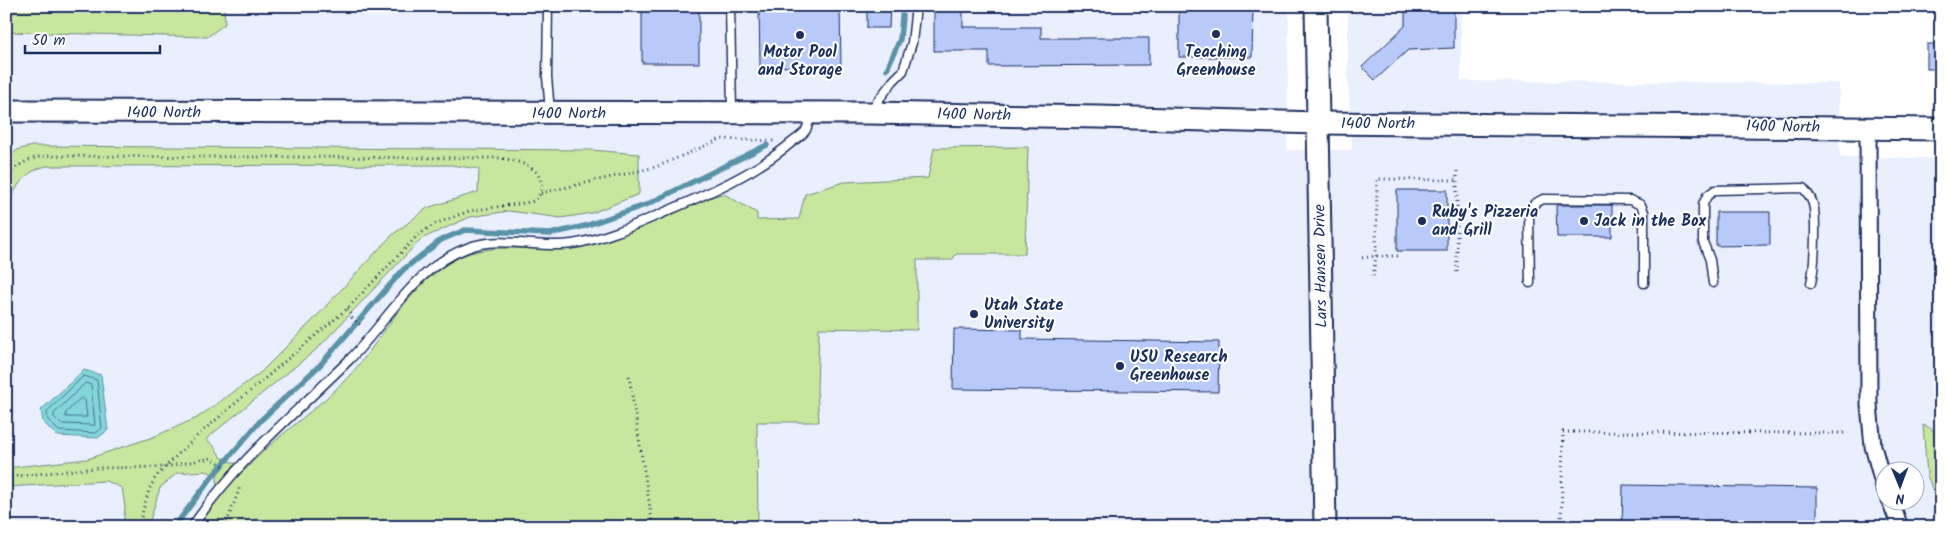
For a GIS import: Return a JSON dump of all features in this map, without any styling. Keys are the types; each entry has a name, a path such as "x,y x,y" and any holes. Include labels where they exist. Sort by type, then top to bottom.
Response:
{"main road":[{"name":"Lars Hansen Drive","path":"1316,6 1325,527"},
{"name":"1400 North","path":"6,111 868,113 1319,123 1941,128"}],"street":[{"path":"1868,128 1869,405 1872,446 1876,460"},
{"path":"1894,510 1900,527"}],"lane":[{"path":"548,6 547,77 550,113"},
{"path":"730,6 732,113"},
{"path":"868,113 903,71 912,43 916,6"},
{"path":"192,527 205,507 247,457 351,358 419,280 436,265 468,247 488,243 573,244 636,224 716,190 777,155 806,131 811,113"},
{"path":"1712,283 1710,260 1703,242 1703,204 1706,196 1715,190 1803,188 1810,196 1814,207 1814,272 1811,283"},
{"path":"1530,283 1529,215 1534,204 1543,199 1630,200 1641,205 1644,212 1644,283"}],"path":[{"path":"541,193 656,167 721,139 794,141"},
{"path":"6,179 22,163 36,156 499,158 513,160 531,168 541,180 541,193 537,199 530,202 469,211 435,224 418,235 348,308 198,435 165,467 155,478 149,490 138,527"},
{"path":"1457,169 1457,272"},
{"path":"1373,276 1376,256 1377,179 1457,180"},
{"path":"1362,258 1401,256"},
{"path":"348,308 352,318 366,329"},
{"path":"629,376 653,527"},
{"path":"1561,527 1563,432 1846,433"},
{"path":"6,477 97,468 165,467 211,458 228,468"}],"shaded area":[{"name":"Utah State University","path":"6,6 1289,6 1287,150 1352,150 1348,77 1348,6 1461,6 1461,81 1839,83 1840,157 1941,158 1941,527 6,527"}],"green space":[{"path":"6,6 224,6 225,24 207,37 6,32"},
{"path":"32,146 591,150 639,154 639,194 592,213 561,218 509,211 470,217 421,239 318,348 206,439 214,446 221,457 242,467 244,471 269,446 325,399 350,375 400,310 426,280 460,257 473,252 501,248 572,247 591,243 627,233 714,196 724,194 757,213 757,220 799,219 805,194 844,182 928,178 934,148 1028,147 1025,254 956,254 952,260 917,260 917,330 819,328 817,389 819,422 757,422 758,527 197,527 211,509 216,493 217,476 206,471 177,473 160,488 148,527 123,527 125,507 122,488 106,481 6,487 6,468 87,459 153,437 197,418 260,373 314,319 391,236 427,208 478,192 479,169 451,165 47,166 32,172 20,182 6,211 6,160 17,150"},
{"path":"1923,425 1930,428 1937,438 1941,494 1935,496 1927,475"}],"water":[{"path":"84,370 101,375 108,430 98,438 57,436 43,422 41,410"}],"building":[{"path":"642,6 699,6 699,63 642,63"},
{"name":"Motor Pool and Storage","path":"759,6 840,6 841,66 760,67"},
{"path":"867,6 890,6 889,28 867,28"},
{"path":"934,6 963,6 963,27 1041,27 1041,38 1149,38 1149,65 989,66 989,51 934,51"},
{"name":"Teaching Greenhouse","path":"1179,6 1253,6 1252,57 1179,57"},
{"path":"1405,6 1454,6 1454,48 1408,50 1375,80 1362,67 1405,26"},
{"path":"1927,44 1941,44 1941,69 1927,69"},
{"name":"Ruby's Pizzeria and Grill","path":"1397,190 1447,190 1447,251 1397,251"},
{"name":"Jack in the Box","path":"1556,205 1612,205 1612,237 1557,237"},
{"path":"1716,212 1770,212 1770,245 1716,246"},
{"name":"USU Research Greenhouse","path":"954,329 1022,330 1022,339 1219,342 1218,392 953,389"},
{"path":"1623,485 1817,488 1817,527 1622,527"}],"waterway":[{"path":"887,69 900,39 903,6"},
{"path":"174,527 212,477 261,420 320,365 403,270 441,240 465,230 550,234 585,226 648,204 767,145"}],"place":[{"name":"Teaching Greenhouse","path":"1216,34"},
{"name":"Motor Pool and Storage","path":"800,35"},
{"name":"Ruby's Pizzeria and Grill","path":"1422,221"},
{"name":"Jack in the Box","path":"1584,221"},
{"name":"Utah State University","path":"974,314"},
{"name":"USU Research Greenhouse","path":"1120,366"}]}
